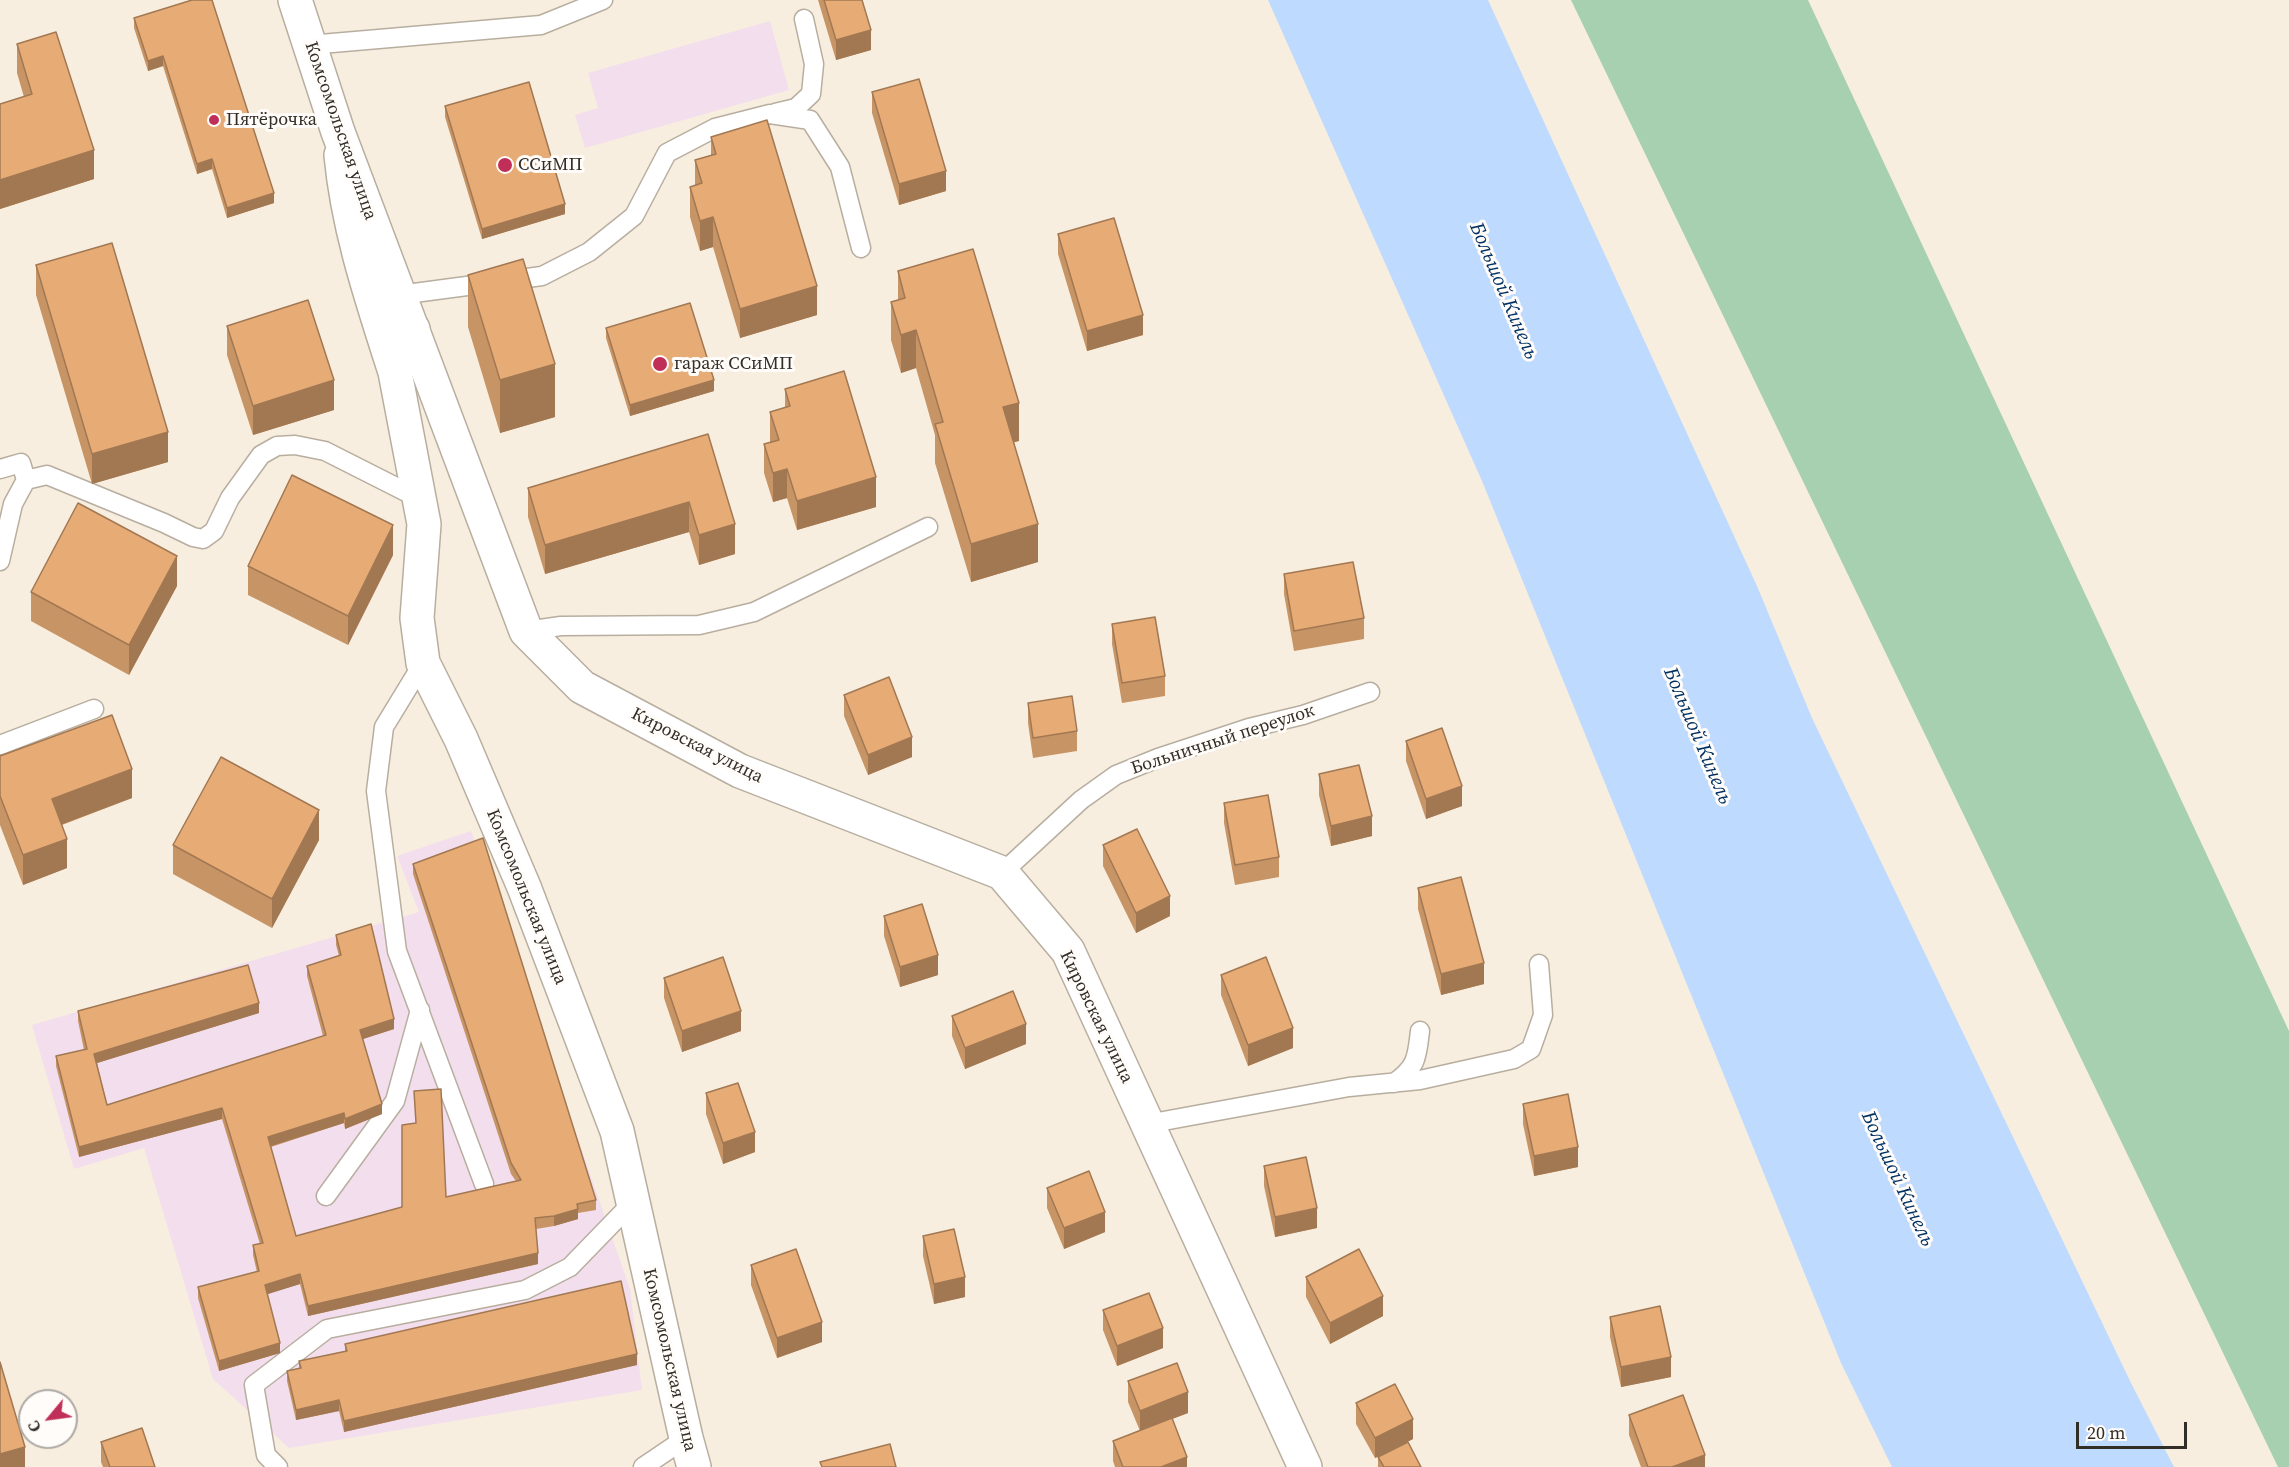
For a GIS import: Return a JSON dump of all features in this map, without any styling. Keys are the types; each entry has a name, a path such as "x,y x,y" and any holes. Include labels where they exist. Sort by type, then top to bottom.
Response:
{"main road":[{"name":"Комсомольская улица","path":"295,0 338,132 526,631"},
{"name":"Комсомольская улица","path":"338,132 344,192 359,258 395,372 420,499 424,524 417,618 423,663 461,739 524,887 617,1131 690,1452"},
{"path":"395,372 413,329"},
{"name":"Кировская улица","path":"526,631 582,687 740,771 1002,873 1068,951 1305,1467"}],"lane":[{"path":"309,45 542,25 603,0"},
{"path":"399,295 542,276 589,252 634,216 668,153 715,128 796,108 811,94 814,64 804,19"},
{"path":"770,114 810,120 840,166 861,248"},
{"path":"26,480 47,475 193,537 203,539 214,531 230,498 261,455 277,446 295,445 325,451 420,499"},
{"path":"0,469 21,463 26,480 13,504 0,561"},
{"path":"526,631 561,626 699,625 754,612 927,527"},
{"path":"423,663 384,727 376,791 398,951 484,1184"},
{"name":"Больничный переулок","path":"1002,873 1081,800 1116,775 1170,754 1249,728 1303,715 1370,692"},
{"path":"0,745 94,709"},
{"path":"1147,1124 1349,1087 1420,1080 1514,1059 1531,1049 1543,1015 1539,964"},
{"path":"326,1196 394,1101 420,1010"},
{"path":"1394,1083 1409,1072 1417,1057 1420,1030"},
{"path":"278,1467 266,1455 254,1385 327,1329 525,1290 570,1268 633,1202"},
{"path":"644,1467 690,1452"}],"shaded area":[{"path":"770,21 789,90 585,148 575,115 598,108 588,73"},
{"path":"471,831 630,1289 642,1390 289,1448 213,1379 144,1148 74,1169 32,1025 419,912 397,856"}],"green space":[{"path":"1571,0 1808,0 2289,1031 2289,1467 2278,1467"}],"water":[{"name":"Большой Кинель","path":"1268,0 1488,0 1757,586 1812,718 2131,1383 2174,1467 1892,1467 1841,1363 1482,481"}],"building":[{"name":"Пятёрочка","path":"192,0 212,0 274,193 227,208 212,159 197,164 163,56 148,61 134,18"},
{"path":"824,0 862,0 871,30 836,40"},
{"path":"56,32 94,150 0,180 0,104 32,94 17,44"},
{"path":"919,79 946,171 899,184 872,92"},
{"name":"ССиМП","path":"529,82 565,204 482,229 445,106"},
{"path":"767,120 817,286 740,309 713,217 700,221 690,187 702,183 695,160 716,154 711,137"},
{"path":"1114,218 1143,315 1087,331 1058,234"},
{"path":"112,243 168,432 92,454 36,265"},
{"path":"973,249 1019,403 1003,407 1038,524 971,544 935,424 943,422 916,330 901,335 891,302 905,298 898,271"},
{"path":"523,259 555,364 500,380 468,275"},
{"path":"308,300 334,380 253,406 227,326"},
{"name":"гараж ССиМП","path":"690,303 714,380 630,405 606,328"},
{"path":"844,371 876,477 797,501 787,469 773,473 764,444 779,440 770,412 790,406 785,389"},
{"path":"708,434 735,524 699,535 689,502 545,545 528,488"},
{"path":"292,475 393,525 348,616 248,566"},
{"path":"78,503 177,556 129,645 31,592"},
{"path":"1353,562 1364,618 1294,631 1284,574"},
{"path":"1155,617 1165,676 1122,683 1112,624"},
{"path":"889,677 912,737 868,755 844,695"},
{"path":"1072,696 1077,731 1033,738 1028,703"},
{"path":"112,715 132,769 52,799 67,839 23,855 0,796 0,756"},
{"path":"1442,728 1462,786 1426,799 1406,741"},
{"path":"221,757 319,810 272,899 173,845"},
{"path":"1359,765 1372,816 1331,826 1319,774"},
{"path":"1268,795 1279,857 1235,865 1224,803"},
{"path":"1137,829 1170,896 1136,913 1103,845"},
{"path":"483,838 596,1200 577,1204 578,1209 554,1216 535,1218 538,1253 308,1306 300,1274 265,1285 280,1343 219,1361 198,1287 259,1271 253,1245 263,1243 222,1108 79,1147 56,1056 87,1049 78,1011 248,965 259,1003 94,1054 107,1105 326,1035 307,966 341,955 336,935 371,924 394,1019 360,1030 382,1104 345,1119 344,1113 268,1137 296,1236 402,1207 402,1125 416,1123 414,1091 441,1089 446,1197 521,1180 511,1163 413,864"},
{"path":"1461,877 1484,963 1441,974 1418,888"},
{"path":"922,904 938,955 900,967 884,916"},
{"path":"723,957 741,1011 682,1031 664,978"},
{"path":"1266,957 1293,1028 1248,1045 1221,975"},
{"path":"1013,991 1026,1024 965,1048 952,1016"},
{"path":"738,1083 755,1132 723,1143 706,1093"},
{"path":"1568,1094 1578,1147 1534,1156 1523,1104"},
{"path":"1306,1157 1317,1208 1275,1217 1264,1166"},
{"path":"1089,1171 1105,1212 1064,1228 1047,1188"},
{"path":"954,1229 965,1277 934,1284 923,1236"},
{"path":"796,1249 822,1322 777,1338 751,1265"},
{"path":"1359,1249 1383,1296 1330,1323 1306,1277"},
{"path":"621,1281 637,1354 344,1421 339,1400 296,1410 287,1371 301,1368 299,1361 347,1351 345,1344"},
{"path":"1149,1293 1163,1328 1117,1346 1103,1310"},
{"path":"1660,1306 1671,1357 1621,1367 1610,1317"},
{"path":"0,1362 18,1423 18,1449 0,1454"},
{"path":"1177,1363 1188,1392 1140,1411 1128,1381"},
{"path":"1395,1384 1413,1419 1375,1438 1356,1403"},
{"path":"1683,1395 1705,1455 1672,1467 1648,1467 1629,1415"},
{"path":"1172,1418 1187,1457 1161,1467 1123,1467 1113,1441"},
{"path":"142,1428 155,1467 110,1467 101,1442"},
{"path":"1408,1442 1421,1467 1384,1467 1378,1457"},
{"path":"890,1444 896,1467 822,1467 820,1462"}],"place":[{"name":"Пятёрочка","path":"214,120"},
{"name":"ССиМП","path":"505,165"},
{"name":"гараж ССиМП","path":"660,364"}]}
